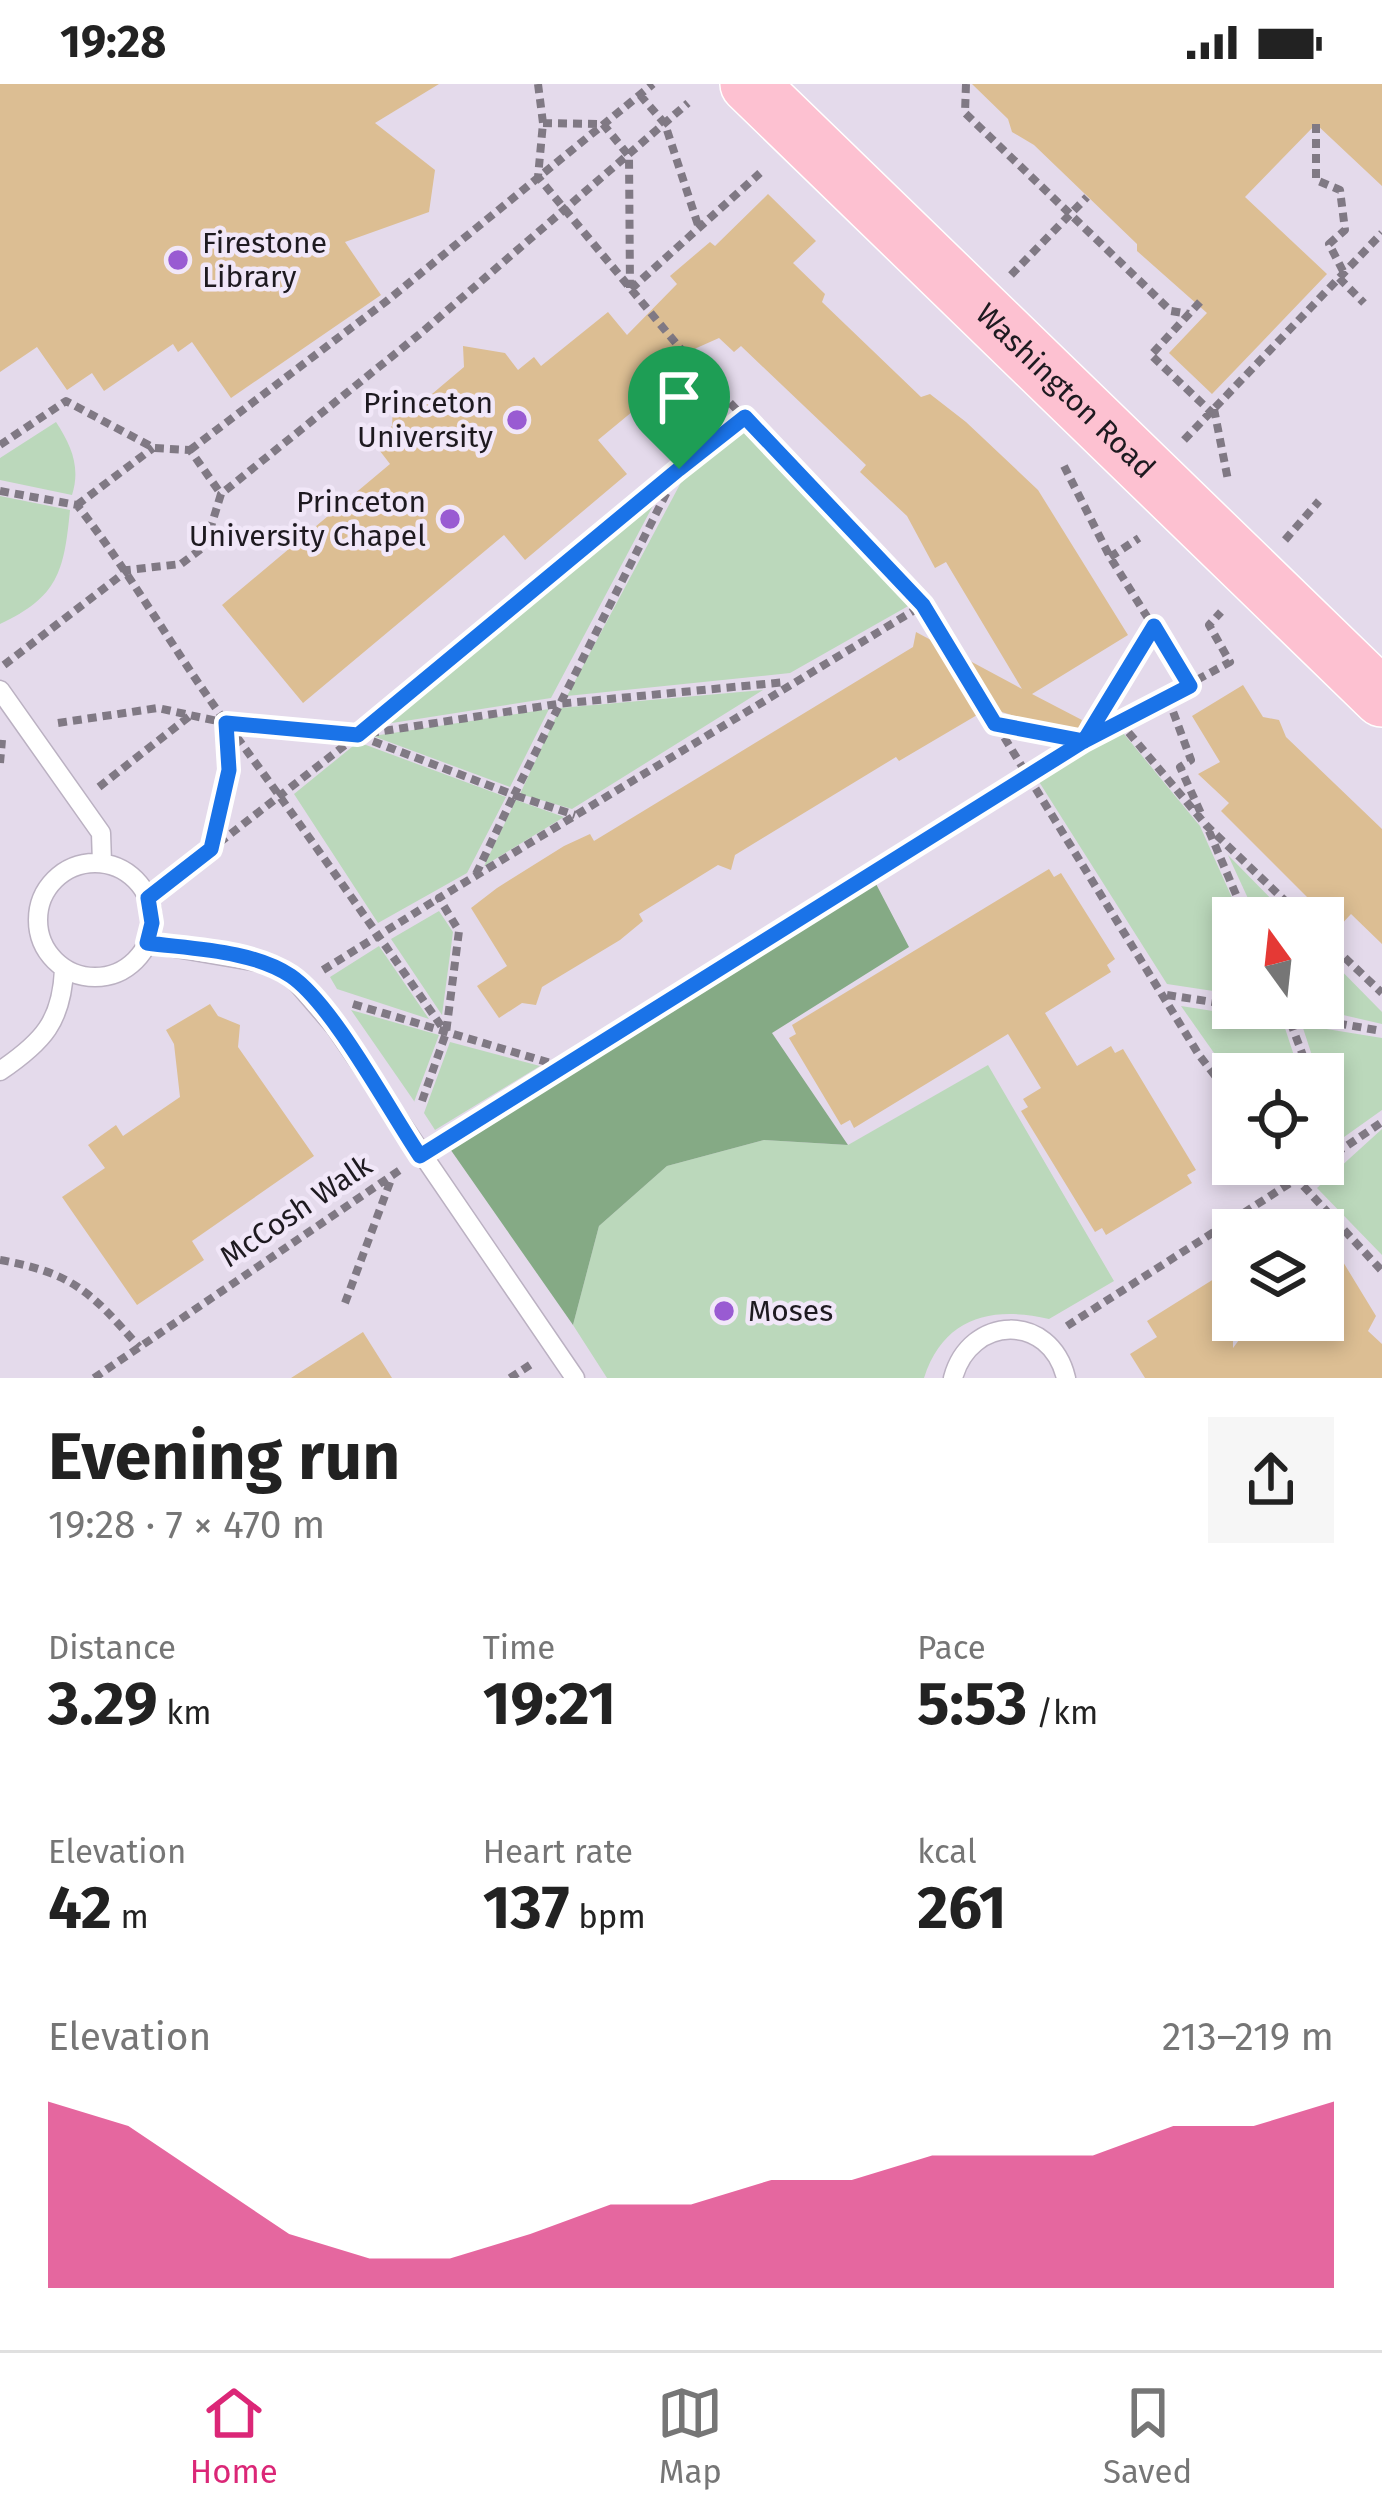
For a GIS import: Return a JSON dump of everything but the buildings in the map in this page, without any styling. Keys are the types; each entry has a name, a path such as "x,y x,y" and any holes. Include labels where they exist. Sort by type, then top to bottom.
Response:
{"main road":[{"name":"Washington Road","path":"749,84 1382,698"}],"lane":[{"path":"0,690 101,833 102,863"},
{"path":"102,863 137,881 148,898 152,923 147,943 121,971 82,976 64,968 40,939 41,900 68,871 102,863"},
{"path":"147,943 264,963 300,985 574,1378"},
{"path":"0,1071 38,1046 53,1027 64,968"},
{"path":"953,1378 968,1345 983,1334 1021,1328 1047,1341 1066,1378"}],"path":[{"path":"538,84 543,122 538,178 630,290 923,605 1212,1072"},
{"path":"0,445 66,401 154,448 190,450 653,84"},
{"path":"966,84 965,113 1171,311 1189,314"},
{"path":"640,94 665,124 699,228"},
{"path":"0,669 128,570 182,564 205,546 221,494 565,212 688,103"},
{"path":"543,122 603,124 629,156 630,290"},
{"path":"1316,124 1316,180 1340,190 1345,230 1329,244 1342,276 1364,303"},
{"path":"630,290 760,173"},
{"path":"1005,280 1087,197"},
{"path":"1178,446 1382,233"},
{"path":"1201,302 1150,355 1212,411 1232,499"},
{"path":"148,898 358,735 745,417"},
{"path":"77,505 154,448"},
{"path":"190,450 221,494"},
{"path":"1064,466 1110,557 1190,686"},
{"path":"475,876 557,704 679,469"},
{"path":"0,491 77,505 128,570 226,723 282,793 446,1033"},
{"path":"1280,545 1319,501"},
{"path":"1110,557 1139,538"},
{"path":"300,985 923,605"},
{"name":"McCosh Walk","path":"94,1378 558,1065 1084,741 1230,662 1209,625 1221,612"},
{"path":"995,724 1084,741 1154,626"},
{"path":"27,728 158,708 226,723 358,735 557,704 794,681"},
{"path":"1168,698 1191,760 1180,767 1237,897"},
{"path":"80,802 193,714"},
{"path":"1119,722 1206,825 1282,897"},
{"path":"211,849 229,770 226,723"},
{"path":"358,735 574,815"},
{"path":"416,1117 446,1033 459,931 439,898"},
{"path":"1344,957 1382,993"},
{"path":"1165,994 1212,1002"},
{"path":"334,998 558,1065"},
{"path":"1344,1023 1382,1031"},
{"path":"1344,1147 1382,1122"},
{"path":"345,1304 393,1175"},
{"path":"1047,1341 1285,1185"},
{"path":"1300,1185 1382,1271"},
{"path":"0,1261 54,1270 102,1305 139,1347"}],"green space":[{"path":"56,422 73,457 72,495 0,480 0,458"},
{"path":"745,423 910,605 790,673 567,696 686,473"},
{"path":"0,496 70,510 65,550 54,580 35,604 0,624"},
{"path":"657,498 551,698 373,726"},
{"path":"763,690 572,809 520,794 560,708"},
{"path":"549,709 510,787 373,736"},
{"path":"1119,728 1200,826 1232,897 1212,897 1212,991 1167,984 1036,777"},
{"path":"358,742 506,797 467,873 378,923 294,794"},
{"path":"516,800 564,817 484,866"},
{"path":"1228,855 1269,897 1247,897"},
{"path":"875,882 909,947 772,1033 848,1145 764,1140 667,1166 599,1226 573,1325 448,1146"},
{"path":"439,911 453,932 442,1015 391,939"},
{"path":"379,946 429,1019 337,989 330,977"},
{"path":"1344,973 1382,1012 1382,1024 1344,1015"},
{"path":"1181,1006 1212,1011 1212,1029 1285,1029 1293,1053 1214,1053"},
{"path":"351,1010 439,1035 414,1102 414,1101"},
{"path":"1303,1029 1382,1038 1382,1110 1344,1137 1344,1053 1311,1053"},
{"path":"450,1042 540,1066 435,1130 424,1113"},
{"path":"988,1065 1114,1281 1049,1319 1009,1314 973,1320 944,1341 924,1378 607,1378 573,1325 599,1226 667,1166 764,1140 848,1145"},
{"path":"1382,1129 1382,1255 1344,1216 1344,1209 1337,1209 1317,1188 1344,1185 1344,1163"}],"place":[{"name":"Firestone Library","path":"178,260"},
{"name":"Princeton University","path":"517,420"},
{"name":"Princeton University Chapel","path":"450,519"},
{"name":"Moses","path":"724,1311"}],"route":[{"path":"679,469 358,735 226,723 229,770 211,849 148,898 152,923 147,943 264,963 292,977 335,1028 420,1156 558,1065 1084,741 1190,686 1154,626 1084,741 995,724 923,605 745,417 679,469"}]}
